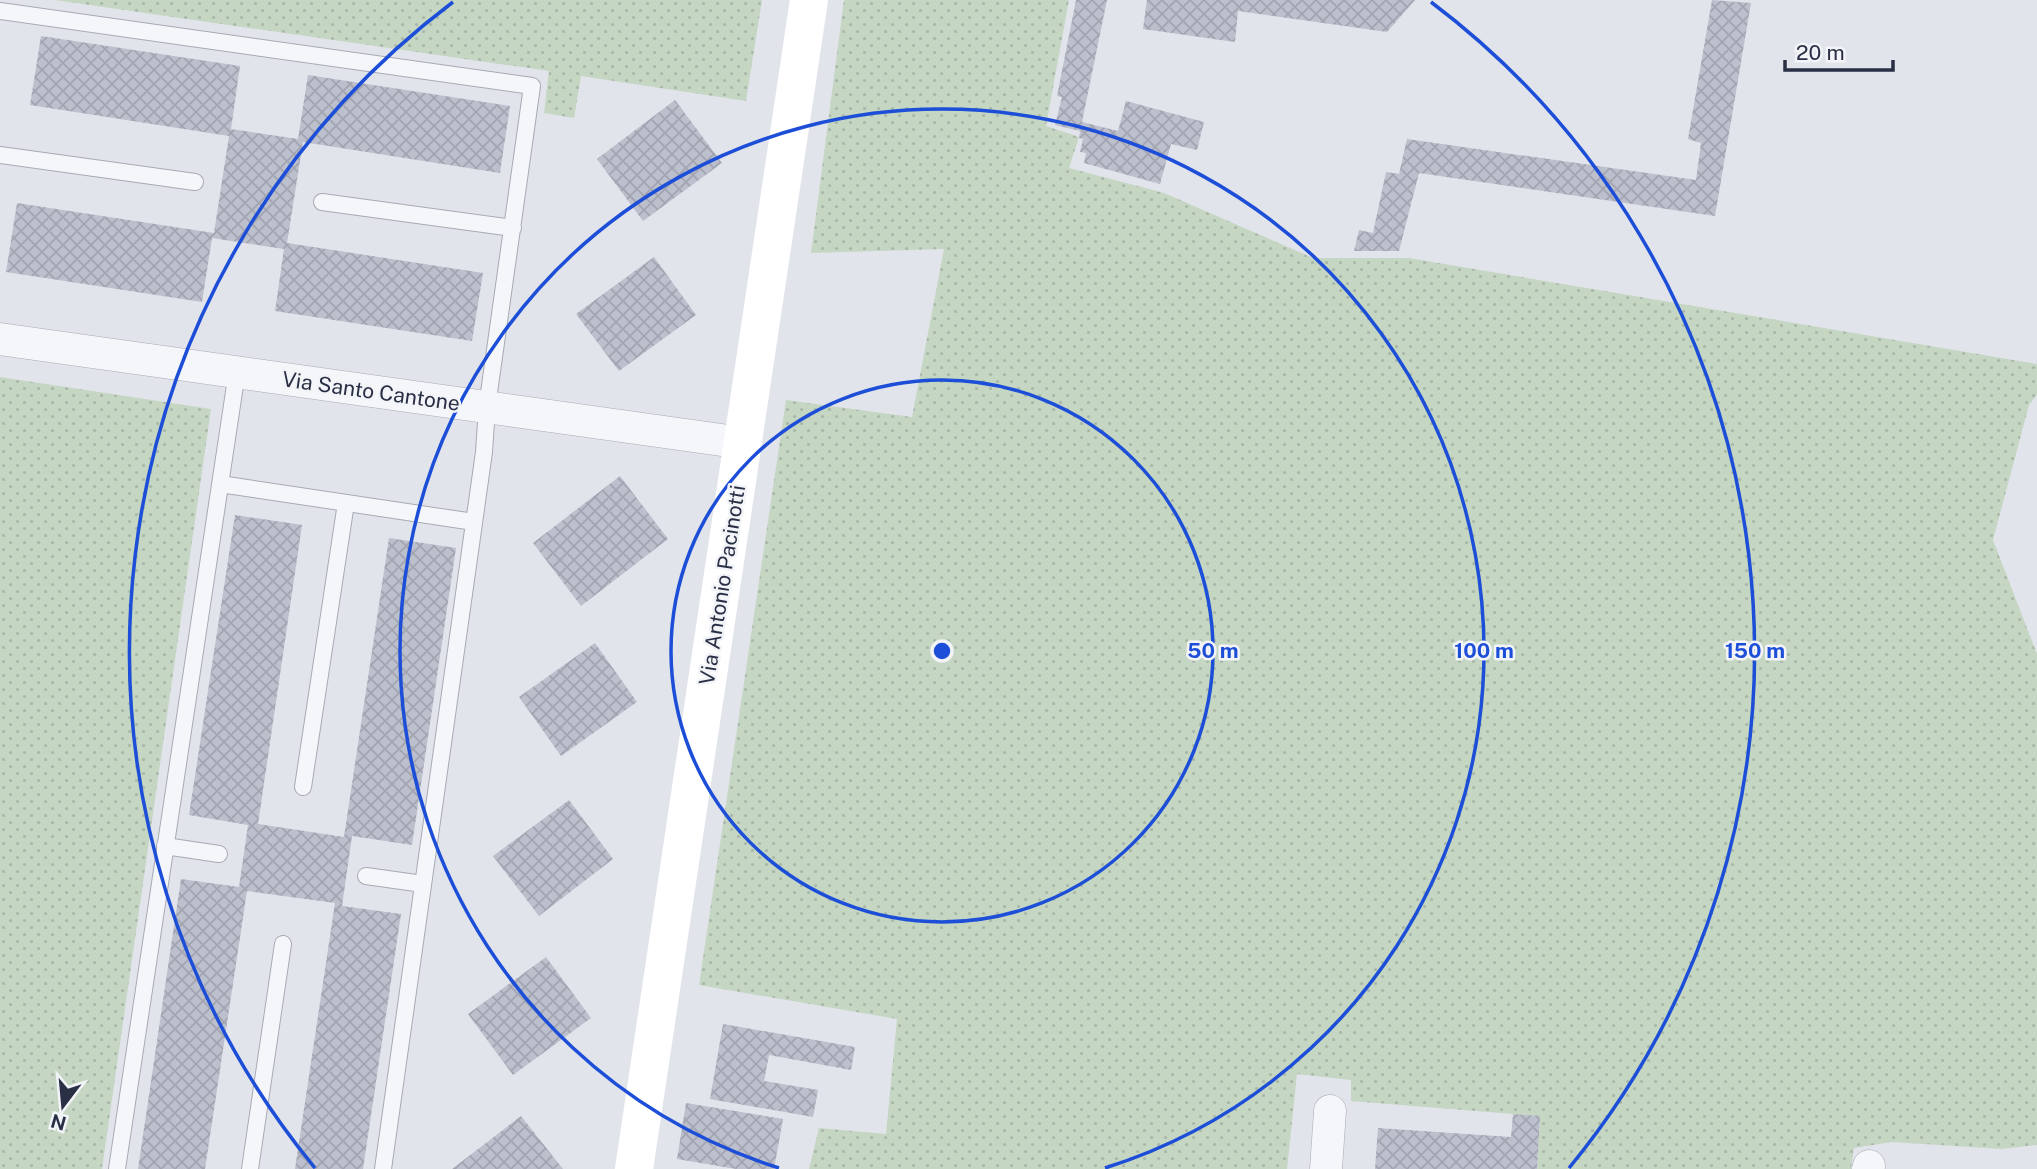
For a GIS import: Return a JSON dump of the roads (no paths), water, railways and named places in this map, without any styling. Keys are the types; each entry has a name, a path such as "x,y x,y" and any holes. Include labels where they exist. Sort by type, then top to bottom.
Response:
{"main road":[{"name":"Via Antonio Pacinotti","path":"634,1169 809,0"}],"street":[{"name":"Via Santo Cantone","path":"0,339 743,443"},
{"path":"1326,1169 1330,1111"}],"lane":[{"path":"0,11 532,86 383,1169"},
{"path":"0,155 195,182"},
{"path":"322,202 513,228"},
{"path":"117,1169 237,372"},
{"path":"220,484 474,522"},
{"path":"303,788 346,503"},
{"path":"166,846 219,854"},
{"path":"366,876 423,884"},
{"path":"250,1169 283,944"}]}
